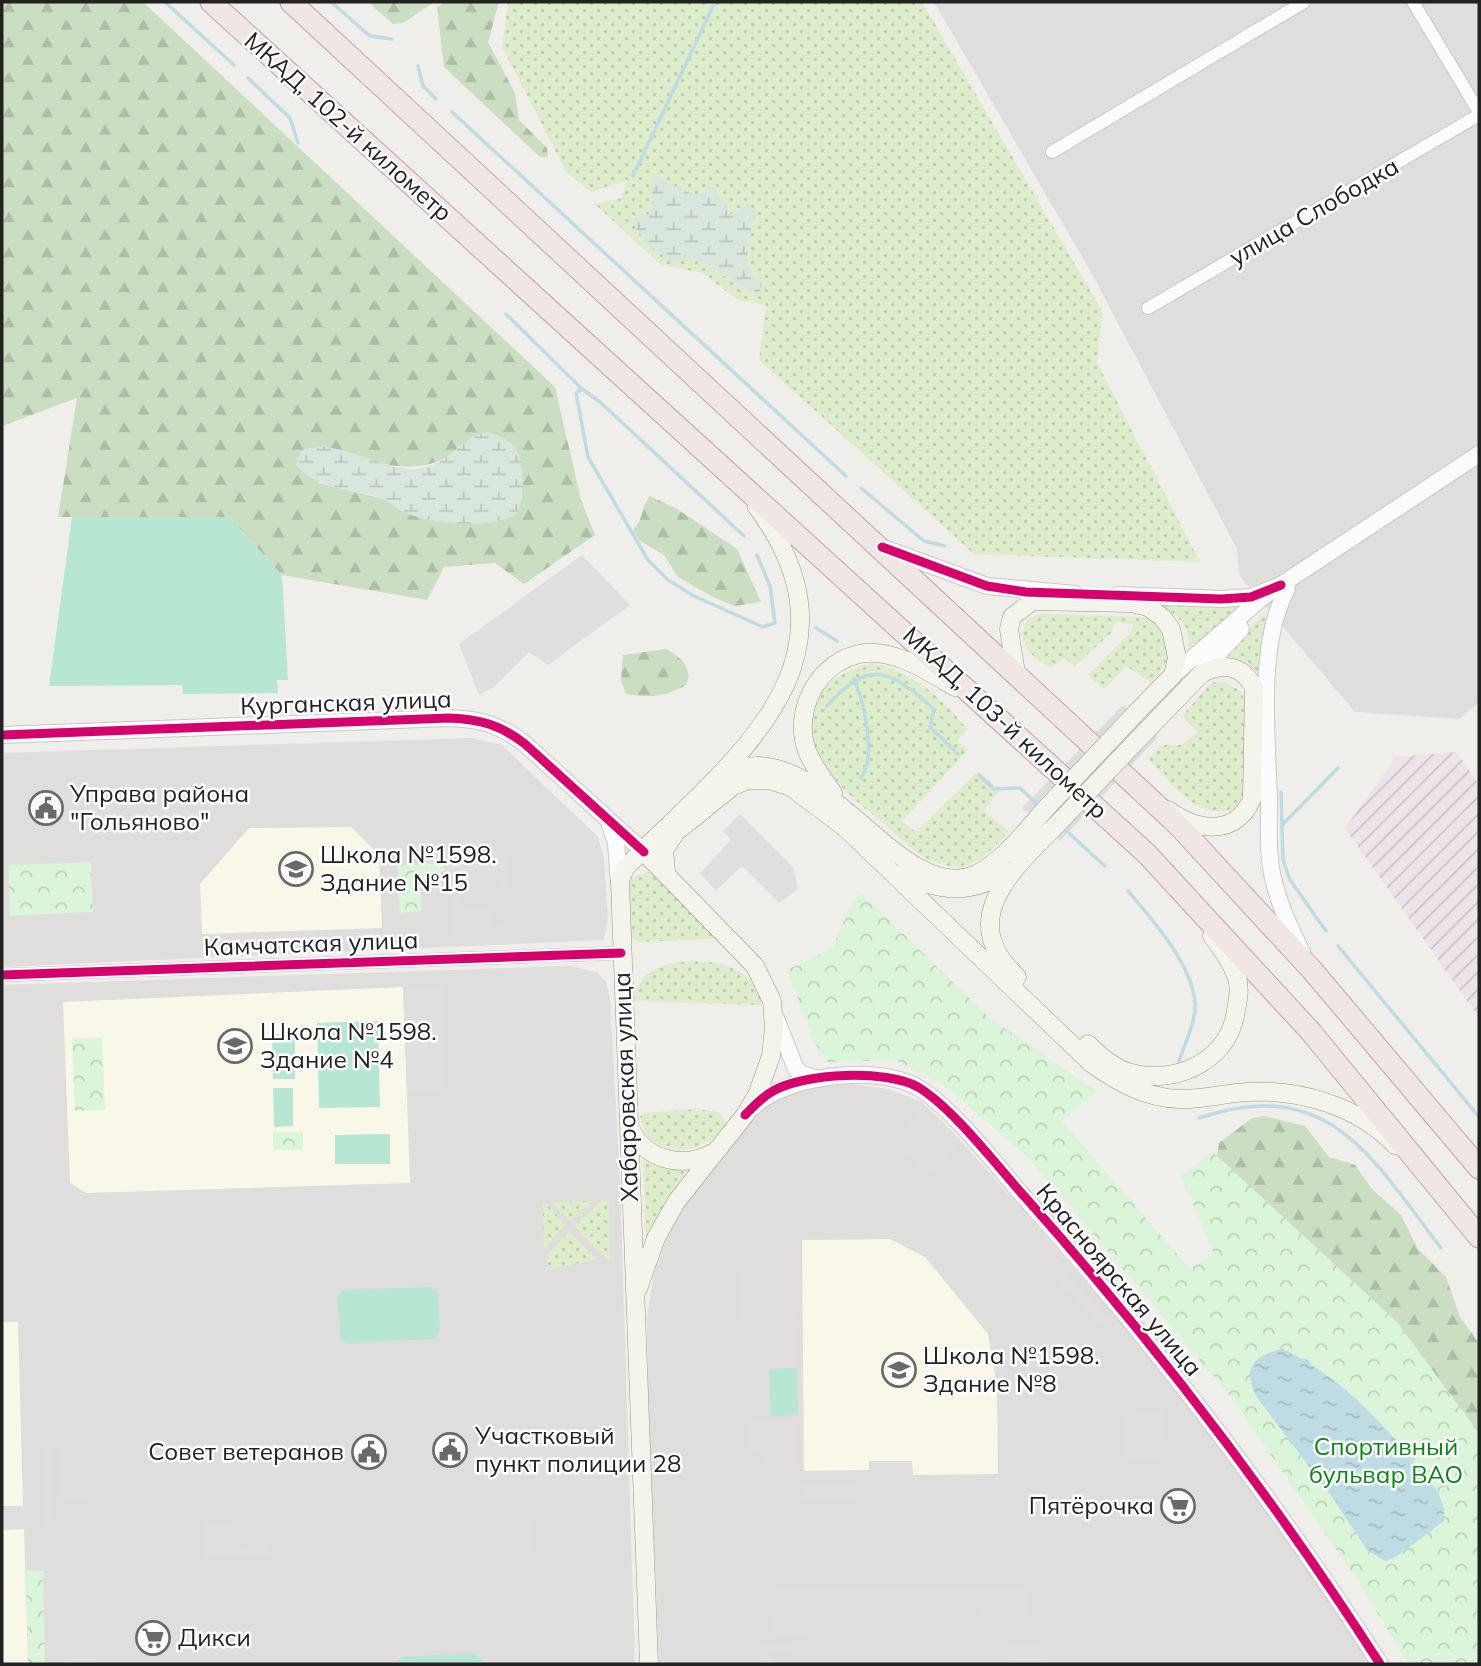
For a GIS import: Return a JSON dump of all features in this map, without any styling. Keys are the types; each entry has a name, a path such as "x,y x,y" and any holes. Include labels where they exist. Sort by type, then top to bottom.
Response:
{"highway":[{"name":"МКАД, 102-й километр","path":"211,2 485,253"},
{"name":"МКАД, 103-й километр","path":"291,2 522,213 1177,824 1312,970 1479,1168"},
{"name":"МКАД, 103-й километр","path":"485,253 1047,760 1147,854 1311,1032 1474,1230"}],"main road":[{"path":"682,429 749,496 775,531 789,560 799,623 790,678 778,703 712,785"},
{"path":"666,871 664,850 676,832 733,786 748,780 769,780 791,787 840,813 930,874 954,878 971,876 988,867 1173,675 1176,644 1171,629 1148,607 1131,603 1046,599 1032,601 1012,617 1009,641 1016,673"},
{"path":"1018,865 989,883 970,889 947,890 925,886 901,874 840,813 807,753 802,719 806,700 830,668 865,653 890,656 920,666 956,687 1047,760"},
{"path":"1138,787 1176,815 1194,824 1226,825 1246,814 1252,799 1254,688 1248,676 1224,666 1201,674 1018,865 999,892 989,925 993,948 1004,965 1098,1054 1116,1066 1149,1077 1173,1076 1210,1058 1224,1044 1233,1027 1238,981 1224,951 1147,854"},
{"path":"619,889 625,867 728,772 747,766 769,766 803,778 1091,1063 1115,1080 1146,1093 1178,1099 1247,1092 1286,1092 1339,1107 1364,1120 1389,1138 1474,1230"},
{"name":"Курганская улица","path":"643,852 666,871"},
{"name":"Хабаровская улица","path":"634,1315 640,1281 661,1229 676,1202 745,1115 757,1095 771,1056 774,1012 768,989 755,966 666,871"},
{"name":"Хабаровская улица","path":"619,889 649,1664"},
{"path":"628,1116 638,1142 662,1158 685,1161 699,1159 720,1146"}],"street":[{"path":"1052,152 1304,2"},
{"path":"1413,2 1479,114"},
{"name":"улица Слободка","path":"1148,308 1479,114"},
{"path":"1187,689 1230,639 1284,587 1479,454"},
{"path":"882,547 987,586 1026,592 1221,599 1251,597 1284,587"},
{"path":"1173,675 1251,606 1284,587"},
{"path":"1284,587 1273,621 1265,700 1269,846 1272,876 1279,901 1312,970"},
{"name":"Курганская улица","path":"2,735 470,719 508,731 643,852"},
{"name":"Хабаровская улица","path":"607,820 616,844 619,889"},
{"name":"Камчатская улица","path":"2,975 621,953"},
{"path":"774,1012 796,1069 802,1074 820,1079"},
{"name":"Красноярская улица","path":"745,1115 773,1091 820,1079 871,1076 894,1079 917,1087 946,1111 1083,1263 1177,1378 1300,1545 1380,1664"}],"shaded area":[{"path":"934,2 1479,2 1479,702 1460,719 1355,712 1239,575 1237,549 1092,274"},
{"path":"582,555 630,605 548,665 529,652 494,687 479,695 459,644"},
{"path":"470,738 502,745 598,837 604,859 608,918 604,940 2,967 2,753"},
{"path":"1457,752 1479,785 1479,1018 1345,828 1396,757"},
{"path":"740,814 793,867 798,889 779,903 742,866 716,891 700,873 731,840 723,831"},
{"name":"Школа №1598. Здание №15","path":"351,827 379,855 382,928 202,934 200,884 249,828"},
{"path":"497,852 498,880 470,881 470,892 462,892 462,909 493,909 494,926 504,926 504,936 451,938 449,888 461,887 461,872 470,871 469,853"},
{"path":"499,852 507,852 508,892 500,892"},
{"path":"571,966 598,973 606,982 610,997 620,1182 635,1664 2,1664 2,985"},
{"path":"442,986 446,1090 407,1091 403,987"},
{"name":"Школа №1598. Здание №4","path":"403,987 410,1183 86,1193 70,1183 63,1002"},
{"path":"853,1084 888,1089 922,1102 952,1131 1022,1209 1134,1338 1207,1429 1292,1546 1371,1664 659,1664 648,1389 647,1318 653,1278 667,1237 687,1200 764,1107 777,1098 810,1088"},
{"path":"920,1110 960,1141 933,1176 893,1145"},
{"name":"Школа №1598. Здание №8","path":"890,1239 925,1257 988,1334 997,1386 998,1474 913,1475 912,1461 869,1461 869,1470 804,1471 802,1240"},
{"path":"1060,1268 1109,1318 1101,1326 1052,1276"},
{"path":"742,1273 793,1273 794,1367 743,1368"},
{"path":"2,1322 18,1322 23,1506 2,1506"},
{"path":"1166,1408 1167,1458 1126,1458 1125,1416"},
{"path":"795,1421 795,1463 764,1463 764,1452 749,1452 749,1422"},
{"path":"87,1449 89,1500 62,1501 60,1450"},
{"path":"43,1451 52,1451 55,1527 46,1527"},
{"path":"857,1482 857,1499 802,1501 801,1483"},
{"path":"519,1519 530,1519 530,1551 519,1551"},
{"path":"204,1522 239,1522 240,1546 270,1545 270,1556 205,1557"},
{"path":"24,1529 28,1664 2,1664 2,1530"},
{"path":"777,1588 1027,1589 1027,1617 981,1617 980,1608 777,1607"},
{"path":"772,1617 808,1617 808,1635 772,1635"},
{"path":"1041,1644 1041,1664 1009,1664 1009,1645"},
{"path":"761,1645 796,1645 796,1652 770,1652 770,1664 761,1664"},
{"path":"96,1655 96,1664 67,1664 67,1656"}],"green space":[{"path":"2,2 143,2 555,387 581,500 595,535 524,584 495,563 444,567 427,600 282,575 229,517 58,517 77,398 2,426","holes":["463,443 520,458 522,499 459,522 445,522 402,511 390,501 318,483 342,452 390,465 421,466 450,455"]},
{"path":"368,2 434,2 403,23 393,24"},
{"path":"445,2 499,2 488,42 515,93 519,120 547,148 548,157 540,157 444,67 437,7"},
{"path":"508,2 922,2 1102,311 1097,363 1200,562 974,554 759,360 766,305 738,300 702,273 660,264 595,204 622,198 626,181 591,192 567,173 502,47","holes":["653,176 731,214 748,205 746,262 761,285 759,297 694,258 672,262 630,218 650,214"]},
{"path":"653,175 696,196 712,187 731,214 748,205 756,210 746,262 761,285 759,297 694,258 672,262 647,244 629,219 650,214"},
{"path":"488,432 506,439 514,446 522,469 518,513 493,522 461,524 414,516 378,497 322,483 296,465 301,451 327,447 383,464 411,469 424,468 444,459 469,440"},
{"path":"650,496 677,509 737,549 761,602 734,606 709,595 678,577 664,555 640,541 633,530"},
{"path":"72,517 229,517 282,575 288,680 277,680 278,693 183,694 182,685 49,686"},
{"path":"1157,603 1247,604 1187,655 1188,636 1183,623"},
{"path":"1266,612 1262,678 1245,662 1222,656"},
{"path":"1042,614 1143,617 1159,624 1169,643 1169,658 1152,683 1126,666 1104,689 1088,675 1130,633 1134,624 1115,623 1112,632 1075,666 1064,658 1052,667 1032,654 1022,632 1029,618"},
{"path":"666,649 681,659 687,668 686,685 657,695 626,694 621,680 623,655"},
{"path":"871,663 900,672 925,687 967,729 957,741 968,750 902,821 916,832 978,771 1000,790 983,811 1009,831 980,859 963,866 951,866 922,856 852,797 824,765 810,730 811,714 816,700 824,688 837,678 852,669"},
{"path":"1222,681 1239,690 1248,704 1244,792 1237,807 1223,811 1210,810 1188,799 1148,759 1162,745 1182,745 1197,732 1182,716 1211,683"},
{"path":"91,862 93,912 10,916 8,865"},
{"path":"443,863 444,880 420,881 422,911 400,913 397,866"},
{"path":"649,872 656,875 716,935 714,939 638,942 631,937 630,882 634,877"},
{"name":"Спортивный бульвар ВАО","path":"858,890 990,1018 1096,1091 1062,1121 1190,1269 1214,1253 1181,1176 1213,1152 1397,1322 1479,1433 1479,1664 1408,1664 1360,1584 1230,1396 1028,1157 942,1084 896,1060 827,1062 813,1040 787,970 832,948"},
{"path":"689,961 723,964 741,972 756,988 762,999 761,1005 634,1001 640,982 653,970"},
{"path":"378,1021 380,1107 319,1108 317,1023"},
{"path":"272,1034 295,1034 295,1079 273,1079"},
{"path":"102,1038 105,1110 75,1111 72,1039"},
{"path":"273,1088 293,1088 293,1126 274,1127"},
{"path":"695,1109 719,1112 727,1125 704,1143 678,1150 666,1149 655,1143 646,1132 640,1117 643,1113"},
{"path":"1264,1116 1305,1126 1329,1157 1355,1165 1372,1189 1401,1215 1418,1249 1446,1277 1460,1317 1479,1343 1479,1620 1192,1176 1217,1156 1219,1143 1252,1118"},
{"path":"273,1132 303,1132 303,1150 273,1150"},
{"path":"390,1134 390,1164 335,1164 335,1135"},
{"path":"643,1157 662,1167 683,1169 685,1172 646,1244"},
{"path":"593,1201 570,1221 552,1202"},
{"path":"601,1201 609,1201 610,1262 574,1226"},
{"path":"543,1204 547,1204 565,1225 544,1249"},
{"path":"569,1231 596,1259 548,1270 547,1255"},
{"path":"431,1287 438,1293 440,1330 435,1339 349,1343 341,1340 337,1298 342,1290"},
{"path":"797,1368 798,1415 771,1416 769,1369"},
{"path":"26,1571 43,1571 45,1664 28,1664"},
{"path":"468,1653 477,1655 485,1664 391,1664 403,1657"}],"water":[{"path":"1283,1349 1329,1377 1369,1411 1405,1450 1438,1492 1444,1508 1444,1521 1396,1557 1385,1561 1367,1550 1335,1501 1256,1396 1250,1377 1253,1364 1265,1355"}],"pier":[{"path":"1123,705 1158,737 1060,841 1022,808"}],"waterway":[{"path":"165,2 234,65"},
{"path":"331,2 370,36 392,39"},
{"path":"633,176 715,2"},
{"path":"418,66 423,86 436,99"},
{"path":"248,78 290,118 298,143"},
{"path":"452,112 846,476"},
{"path":"506,314 582,389 600,402 744,536"},
{"path":"582,389 576,393 588,457 648,560 668,580 694,596 763,627 775,623 770,586 757,555"},
{"path":"861,488 924,541 945,546"},
{"path":"816,628 837,641"},
{"path":"827,706 856,680 868,675 893,678 934,709 930,727 958,754"},
{"path":"854,679 865,715 868,743 866,768 861,778"},
{"path":"1283,824 1338,768"},
{"path":"979,775 994,789 1020,788 1041,808"},
{"path":"1281,792 1283,860 1290,880 1326,931"},
{"path":"1062,827 1105,866"},
{"path":"1128,891 1179,958 1192,988 1194,1018 1179,1061"},
{"path":"1338,946 1479,1117"},
{"path":"1199,1118 1244,1107 1282,1107 1315,1116 1343,1133 1368,1156 1441,1248"}],"cycle path":[{"path":"882,547 987,586 1026,592 1221,599 1251,597 1281,585"},
{"path":"2,735 449,718 471,720 490,724 525,744 644,852"},
{"path":"2,975 621,953"},
{"path":"745,1115 773,1091 787,1085 804,1080 845,1076 904,1081 918,1087 946,1109 1073,1252 1167,1365 1298,1542 1380,1664"}],"place":[{"name":"Управа района \"Гольяново\"","path":"46,808"},
{"name":"Школа №1598. Здание №15","path":"296,869"},
{"name":"Школа №1598. Здание №4","path":"235,1046"},
{"name":"Школа №1598. Здание №8","path":"899,1370"},
{"name":"Участковый пункт полиции 28","path":"450,1450"},
{"name":"Совет ветеранов","path":"369,1452"},
{"name":"Пятёрочка","path":"1178,1506"},
{"name":"Дикси","path":"153,1638"}]}
